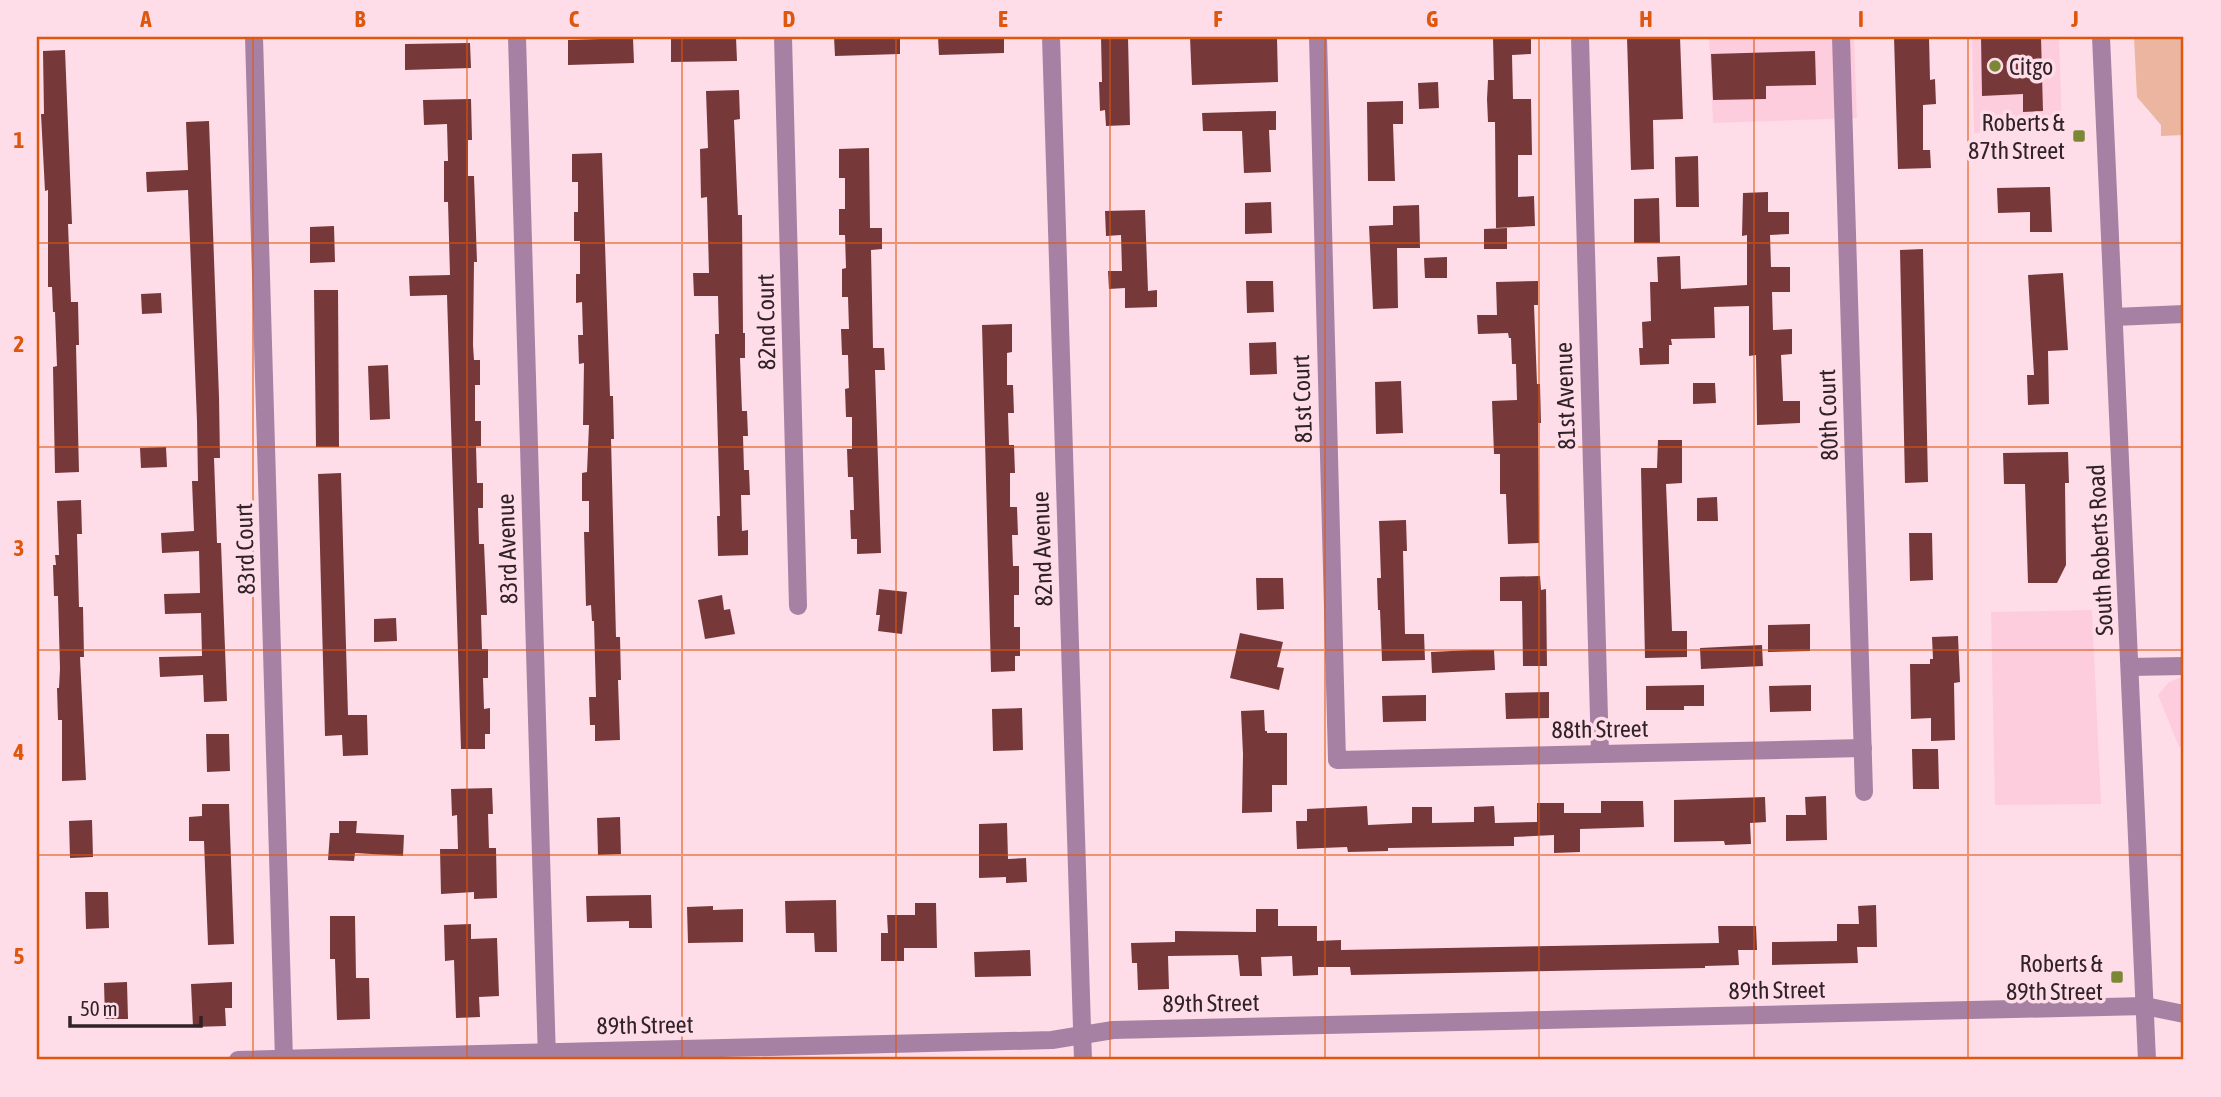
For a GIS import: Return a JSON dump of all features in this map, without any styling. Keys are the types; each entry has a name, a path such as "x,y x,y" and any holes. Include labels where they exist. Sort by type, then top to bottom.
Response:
{"street":[{"name":"83rd Court","path":"254,37 284,1060"},
{"name":"83rd Avenue","path":"517,37 547,1056"},
{"name":"82nd Court","path":"783,37 798,606"},
{"name":"82nd Avenue","path":"1051,37 1083,1060"},
{"name":"81st Court","path":"1318,37 1338,760"},
{"name":"81st Avenue","path":"1580,37 1600,753"},
{"name":"80th Court","path":"1841,37 1864,792"},
{"name":"South Roberts Road","path":"2101,37 2147,1060"},
{"path":"2114,317 2184,314"},
{"path":"2130,667 2184,666"},
{"name":"88th Street","path":"1338,760 1863,748"},
{"name":"89th Street","path":"238,1060 547,1056 1052,1040 1112,1030 2146,1006 2184,1014"}],"shaded area":[{"path":"1709,37 1854,37 1857,118 1713,123"},
{"path":"1972,37 2059,37 2062,131 1974,133"},
{"path":"2134,37 2184,37 2184,135 2161,136 2161,125 2137,97"},
{"path":"2092,610 2101,804 1995,805 1991,612"},
{"path":"2184,676 2184,747 2179,747 2158,695 2169,682"}],"building":[{"path":"671,37 736,37 737,61 671,62"},
{"path":"834,37 900,37 900,54 835,56"},
{"path":"938,37 1004,37 1004,53 939,55"},
{"path":"1101,37 1128,37 1130,125 1106,126 1105,110 1100,111"},
{"path":"1190,37 1277,37 1278,82 1192,85"},
{"path":"1493,37 1531,37 1531,54 1512,55 1513,99 1531,99 1532,155 1518,155 1518,197 1534,196 1535,226 1496,228 1495,122 1488,122 1487,99 1488,80 1494,80"},
{"path":"1627,37 1680,37 1683,119 1653,120 1654,169 1631,170"},
{"path":"1894,37 1929,37 1930,80 1935,79 1936,104 1923,105 1923,150 1930,150 1931,168 1898,169"},
{"path":"1981,37 2041,37 2043,111 2023,112 2023,94 1982,96"},
{"path":"633,38 634,63 568,65 568,40"},
{"path":"470,43 471,68 405,70 405,44"},
{"path":"65,50 72,224 68,224 71,302 78,302 79,345 76,345 79,472 55,473 55,312 52,287 48,287 48,190 45,191 41,114 44,114 43,51"},
{"path":"1815,51 1816,85 1766,86 1766,99 1713,100 1711,54"},
{"path":"1438,82 1439,108 1419,109 1418,83"},
{"path":"739,90 740,119 734,120 738,215 742,215 745,333 745,358 740,358 742,411 747,411 748,436 743,436 744,470 749,470 750,495 741,495 742,531 748,530 748,555 718,556 717,516 720,516 715,334 719,334 718,296 694,296 693,273 709,273 707,197 701,198 700,149 708,148 706,91"},
{"path":"471,99 472,140 468,140 468,176 474,176 477,262 474,262 473,345 474,360 480,360 480,385 475,385 475,421 481,421 481,446 476,446 477,483 483,483 483,508 478,508 479,544 484,544 487,615 481,615 482,649 488,649 488,678 483,678 484,709 490,708 490,734 485,734 485,749 461,749 447,295 410,296 409,276 450,275 448,202 444,202 444,161 448,161 447,124 424,125 423,100"},
{"path":"1403,101 1403,124 1393,124 1395,181 1368,181 1367,102"},
{"path":"1276,111 1276,130 1269,130 1271,172 1244,173 1242,131 1203,131 1202,113"},
{"path":"209,121 220,458 214,458 217,543 221,543 227,701 204,702 203,675 160,677 159,657 202,656 201,613 165,614 164,594 200,593 199,551 162,553 161,533 194,531 192,481 198,481 197,421 188,190 147,192 146,172 188,170 186,122"},
{"path":"869,148 870,228 882,228 882,249 871,250 873,348 884,348 885,370 875,370 881,553 857,554 857,539 851,539 853,477 848,477 847,449 852,449 852,417 846,417 848,355 842,355 841,329 849,329 848,297 842,297 842,269 846,268 845,235 839,235 839,209 845,209 845,178 839,178 839,149"},
{"path":"602,153 610,396 613,396 614,439 611,439 616,637 620,637 621,680 618,680 620,740 595,741 595,725 590,725 589,697 596,697 594,621 591,605 586,606 584,532 589,532 589,501 582,501 582,473 587,472 589,425 583,425 584,363 579,364 578,335 583,335 582,302 576,303 576,274 580,274 580,241 574,241 578,182 572,182 572,154"},
{"path":"1698,156 1699,207 1676,207 1675,157"},
{"path":"2050,187 2052,232 2030,232 2030,212 1998,213 1997,188"},
{"path":"1768,192 1768,212 1789,212 1789,234 1770,235 1771,267 1790,267 1790,292 1772,292 1773,330 1792,329 1792,354 1781,355 1783,401 1800,401 1800,423 1757,425 1756,355 1749,356 1749,306 1714,307 1715,338 1671,339 1669,364 1640,365 1639,348 1643,348 1642,322 1651,321 1650,282 1658,282 1657,257 1680,256 1681,289 1747,285 1747,235 1742,236 1743,193"},
{"path":"1659,198 1660,243 1634,243 1634,199"},
{"path":"1271,202 1272,233 1245,234 1245,203"},
{"path":"1419,205 1420,248 1397,248 1398,308 1373,309 1369,226 1393,225 1393,206"},
{"path":"1145,210 1148,291 1157,290 1157,307 1125,308 1125,288 1109,289 1108,271 1122,271 1121,235 1106,236 1105,211"},
{"path":"334,226 335,262 310,263 310,227"},
{"path":"1507,228 1507,249 1484,249 1484,229"},
{"path":"1923,249 1928,482 1905,483 1900,250"},
{"path":"1447,257 1447,278 1425,278 1424,258"},
{"path":"2063,273 2068,350 2048,351 2049,404 2028,405 2027,375 2034,375 2028,275"},
{"path":"1246,281 1273,281 1274,312 1247,313"},
{"path":"1538,281 1538,305 1534,305 1541,423 1538,423 1539,543 1508,544 1506,494 1500,494 1500,454 1494,454 1492,401 1517,400 1516,364 1512,364 1511,338 1508,333 1478,334 1477,315 1497,315 1496,282"},
{"path":"314,290 338,290 339,447 316,447"},
{"path":"161,293 162,313 142,314 141,294"},
{"path":"1012,324 1012,352 1007,353 1007,385 1013,385 1014,413 1008,413 1009,445 1014,445 1015,473 1010,473 1010,507 1017,507 1018,535 1012,535 1013,566 1019,566 1019,595 1014,595 1014,627 1020,627 1020,656 1015,656 1015,671 991,672 982,325"},
{"path":"1276,342 1277,374 1250,375 1249,343"},
{"path":"388,365 390,419 370,420 368,366"},
{"path":"1401,381 1403,433 1376,434 1375,382"},
{"path":"1693,383 1715,383 1716,403 1693,404"},
{"path":"1658,440 1682,440 1682,483 1666,484 1672,631 1687,631 1687,657 1645,658 1641,468 1657,468"},
{"path":"166,447 167,467 141,468 140,448"},
{"path":"2068,452 2069,483 2065,483 2066,565 2057,583 2028,583 2025,484 2004,484 2003,453"},
{"path":"341,473 348,715 367,715 368,755 343,756 342,735 325,736 318,474"},
{"path":"1717,497 1718,521 1697,521 1697,498"},
{"path":"81,500 82,534 77,534 79,607 83,607 84,657 80,657 86,780 62,781 62,720 58,720 57,688 60,669 58,596 54,596 53,565 56,565 55,555 59,555 57,501"},
{"path":"1406,520 1407,551 1403,551 1405,634 1424,634 1425,660 1382,661 1377,578 1381,578 1379,521"},
{"path":"1909,533 1932,533 1933,580 1910,581"},
{"path":"1540,576 1541,590 1546,589 1547,666 1523,666 1522,601 1500,601 1500,577"},
{"path":"1256,578 1283,578 1284,609 1257,610"},
{"path":"879,589 907,592 902,634 878,631 880,615 876,615"},
{"path":"722,595 724,610 730,609 735,634 705,639 698,600"},
{"path":"396,618 397,641 374,642 374,619"},
{"path":"1810,624 1810,651 1768,652 1768,625"},
{"path":"1240,633 1283,642 1277,667 1284,668 1279,690 1230,678"},
{"path":"1958,636 1960,682 1954,683 1955,740 1931,741 1931,718 1911,719 1910,664 1930,664 1930,659 1933,659 1932,637"},
{"path":"1762,645 1763,666 1701,669 1700,648"},
{"path":"1494,650 1495,670 1432,673 1431,652"},
{"path":"1704,685 1704,706 1684,706 1684,710 1646,710 1646,686"},
{"path":"1811,685 1811,711 1770,712 1769,686"},
{"path":"1549,692 1549,718 1506,719 1505,693"},
{"path":"1426,695 1426,721 1383,722 1382,696"},
{"path":"1022,708 1023,750 993,751 992,709"},
{"path":"1264,710 1267,733 1287,733 1287,785 1272,785 1272,812 1242,813 1241,711"},
{"path":"206,734 229,734 230,771 207,772"},
{"path":"1912,749 1938,749 1939,789 1913,789"},
{"path":"492,788 493,814 488,814 489,848 496,848 497,898 474,899 474,892 441,894 440,849 458,849 457,815 452,816 451,789"},
{"path":"1826,796 1827,840 1786,841 1786,815 1806,815 1805,797"},
{"path":"1765,797 1766,822 1750,823 1751,844 1725,845 1724,841 1674,842 1674,800"},
{"path":"1601,801 1643,801 1644,827 1580,829 1580,852 1554,853 1554,835 1514,837 1514,846 1388,848 1388,851 1348,852 1347,847 1297,849 1296,821 1307,821 1307,809 1367,806 1368,825 1412,823 1412,807 1432,807 1432,823 1474,822 1474,807 1494,806 1495,823 1537,822 1537,803 1564,803 1564,813 1601,813"},
{"path":"202,804 229,804 234,944 208,945 204,841 189,841 189,817 202,816"},
{"path":"620,817 621,854 598,855 597,818"},
{"path":"92,820 93,857 70,858 69,821"},
{"path":"339,821 357,821 356,833 404,835 403,856 355,853 354,861 328,860 330,833 339,833"},
{"path":"1007,823 1008,859 1026,858 1027,882 1006,883 1006,877 979,878 979,824"},
{"path":"85,892 108,892 109,928 86,929"},
{"path":"651,895 652,928 629,928 629,921 587,922 586,896"},
{"path":"836,900 837,952 815,952 814,933 786,933 785,901"},
{"path":"915,903 936,903 937,948 904,948 904,961 881,961 881,933 888,933 887,915 915,915"},
{"path":"1876,905 1877,947 1857,947 1858,963 1772,965 1772,942 1837,941 1837,924 1859,924 1858,906"},
{"path":"713,906 713,910 743,909 743,942 688,943 687,907"},
{"path":"1256,909 1278,909 1278,926 1317,926 1317,941 1341,940 1341,950 1719,943 1718,926 1756,926 1757,950 1738,950 1739,965 1705,968 1351,975 1350,967 1318,967 1318,975 1293,976 1292,956 1261,957 1262,976 1240,976 1238,955 1168,956 1169,989 1138,990 1137,963 1132,963 1131,943 1175,942 1175,931 1256,932"},
{"path":"330,916 355,916 356,978 369,978 370,1019 337,1020 335,959 330,959"},
{"path":"471,924 471,939 497,938 499,996 479,997 480,1017 456,1018 454,960 445,961 444,925"},
{"path":"1030,950 1031,976 975,977 974,952"},
{"path":"127,982 128,1019 105,1019 104,983"},
{"path":"232,982 232,1008 225,1008 226,1026 193,1027 191,984"}],"place":[{"name":"Citgo","path":"1995,66"},
{"name":"Roberts & 87th Street","path":"2079,136"},
{"name":"Roberts & 89th Street","path":"2117,977"}]}
